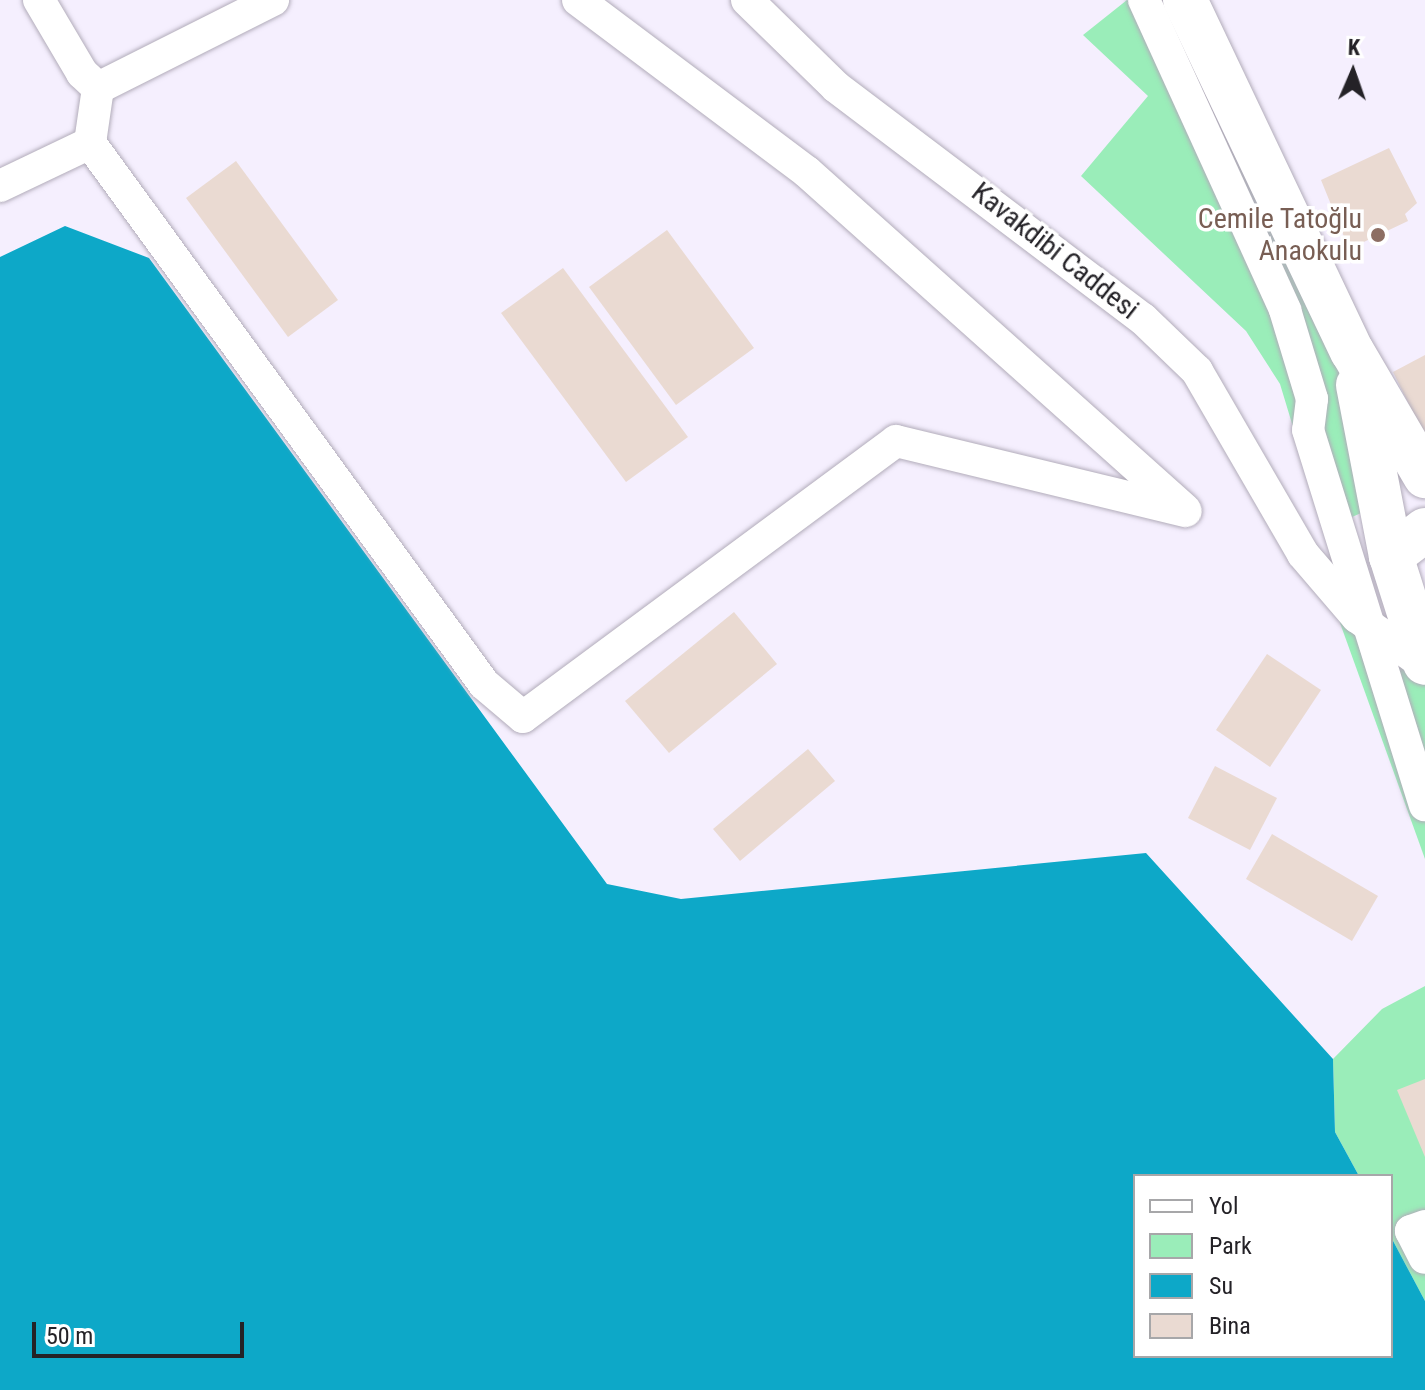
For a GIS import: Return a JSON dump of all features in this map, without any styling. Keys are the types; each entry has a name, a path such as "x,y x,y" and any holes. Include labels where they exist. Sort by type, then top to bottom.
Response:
{"main road":[{"path":"1185,0 1352,351 1425,476"},
{"path":"1352,351 1391,556 1425,664"},
{"path":"1391,556 1425,530"}],"street":[{"path":"39,0 82,73 98,88"},
{"path":"98,88 273,0"},
{"path":"98,88 90,143 484,684 523,717 896,441 1186,511 807,172 578,0"},
{"name":"Kavakdibi Caddesi","path":"747,0 836,87 1143,319 1197,371 1303,554 1372,635"},
{"path":"1144,0 1285,310 1312,399 1308,430 1345,558 1425,772"},
{"path":"0,186 90,143"},
{"path":"1303,554 1345,558 1391,556"},
{"path":"1372,635 1425,664"},
{"path":"1372,635 1425,805"},
{"path":"1425,1226 1411,1231 1425,1258"}],"green space":[{"path":"1127,0 1188,0 1336,332 1368,510 1352,517 1339,511 1310,483 1280,384 1246,331 1081,176 1148,96 1083,35"},
{"path":"1326,584 1425,676 1425,859"},
{"path":"1425,986 1425,1301 1393,1241 1393,1174 1358,1174 1335,1132 1333,1059 1382,1009"}],"water":[{"path":"65,226 149,258 607,884 681,899 1146,853 1333,1059 1335,1132 1358,1174 1133,1174 1133,1358 1393,1358 1393,1241 1425,1301 1425,1390 0,1390 0,257"}],"building":[{"path":"1389,148 1417,203 1405,214 1408,221 1349,249 1321,180"},
{"path":"236,161 338,300 288,337 186,198"},
{"path":"667,230 754,348 676,405 589,287"},
{"path":"563,268 688,437 626,482 501,313"},
{"path":"1425,355 1425,437 1393,372"},
{"path":"734,612 777,664 669,753 625,701"},
{"path":"1267,654 1321,690 1270,767 1216,730"},
{"path":"808,749 835,781 740,861 713,829"},
{"path":"1215,766 1277,798 1250,850 1188,818"},
{"path":"1272,834 1378,896 1352,941 1246,879"},
{"path":"1425,1079 1425,1157 1397,1090"}],"place":[{"name":"Cemile Tatoğlu Anaokulu","path":"1378,235"}]}
